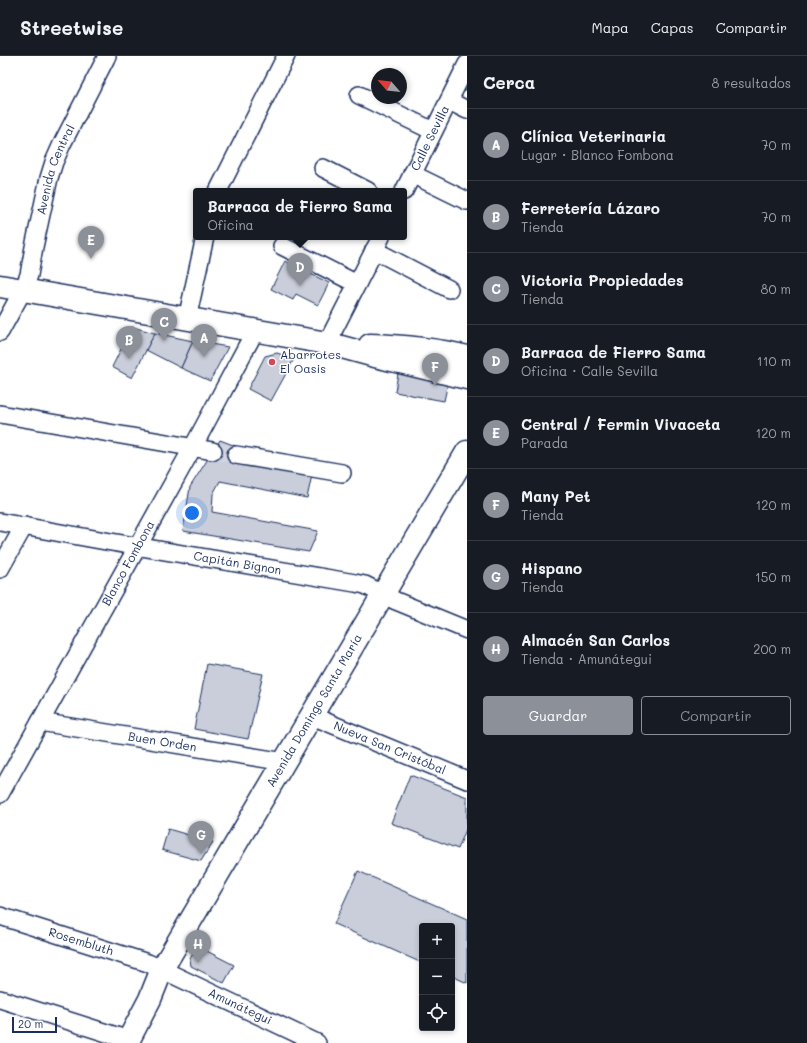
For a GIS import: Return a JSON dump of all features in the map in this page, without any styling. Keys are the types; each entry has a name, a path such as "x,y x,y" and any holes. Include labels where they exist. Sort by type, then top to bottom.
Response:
{"main road":[{"path":"0,286 327,343 385,359 467,378"},
{"path":"327,343 411,347 446,352 467,357"},
{"name":"Avenida Domingo Santa María","path":"121,1040 150,999 162,969 467,452"}],"street":[{"name":"Avenida Central","path":"0,332 23,290 29,275 48,178 54,162 107,56"},
{"path":"220,188 286,56"},
{"name":"Calle Sevilla","path":"405,188 467,64"},
{"path":"359,95 433,131"},
{"path":"449,101 467,110"},
{"path":"323,168 362,188"},
{"path":"412,174 467,201"},
{"path":"187,319 204,240"},
{"path":"327,343 377,244 449,289"},
{"path":"282,246 357,284"},
{"name":"Blanco Fombona","path":"0,794 193,447 255,331"},
{"path":"0,414 213,451"},
{"path":"236,455 342,473"},
{"name":"Capitán Bignon","path":"0,522 365,585 396,601 467,630"},
{"path":"0,569 24,526"},
{"name":"Nueva San Cristóbal","path":"312,716 467,780"},
{"name":"Buen Orden","path":"40,722 285,762"},
{"name":"Rosembluth","path":"0,916 140,960 162,969"},
{"name":"Amunátegui","path":"162,969 317,1043"},
{"path":"0,999 121,1040"}],"building":[{"path":"285,261 329,283 318,305 296,294 293,300 271,289"},
{"path":"132,327 155,333 132,378 112,367"},
{"path":"155,333 193,341 181,368 146,350"},
{"path":"193,341 228,347 210,381 181,368"},
{"path":"277,353 294,359 271,401 248,389 265,356"},
{"path":"398,373 448,382 444,401 395,392"},
{"path":"220,440 312,475 307,498 220,481 213,494 212,512 318,531 309,552 183,531 190,487"},
{"path":"207,664 263,674 248,739 194,729"},
{"path":"410,775 467,797 467,827 458,849 391,823"},
{"path":"168,829 213,842 201,861 162,850"},
{"path":"358,871 467,919 467,983 455,977 455,923 419,923 419,962 334,924"},
{"path":"197,946 234,965 224,983 191,966 190,959"}],"tunnel":[{"path":"213,451 236,455"}],"place":[{"name":"Central / Fermin Vivaceta","path":"91,259"},
{"name":"Barraca de Fierro Sama","path":"300,286"},
{"name":"Victoria Propiedades","path":"164,341"},
{"name":"Clínica Veterinaria","path":"204,357"},
{"name":"Ferretería Lázaro","path":"129,359"},
{"name":"Abarrotes El Oasis","path":"272,362"},
{"name":"Many Pet","path":"435,386"},
{"name":"Hispano","path":"201,854"},
{"name":"Almacén San Carlos","path":"198,963"}]}
